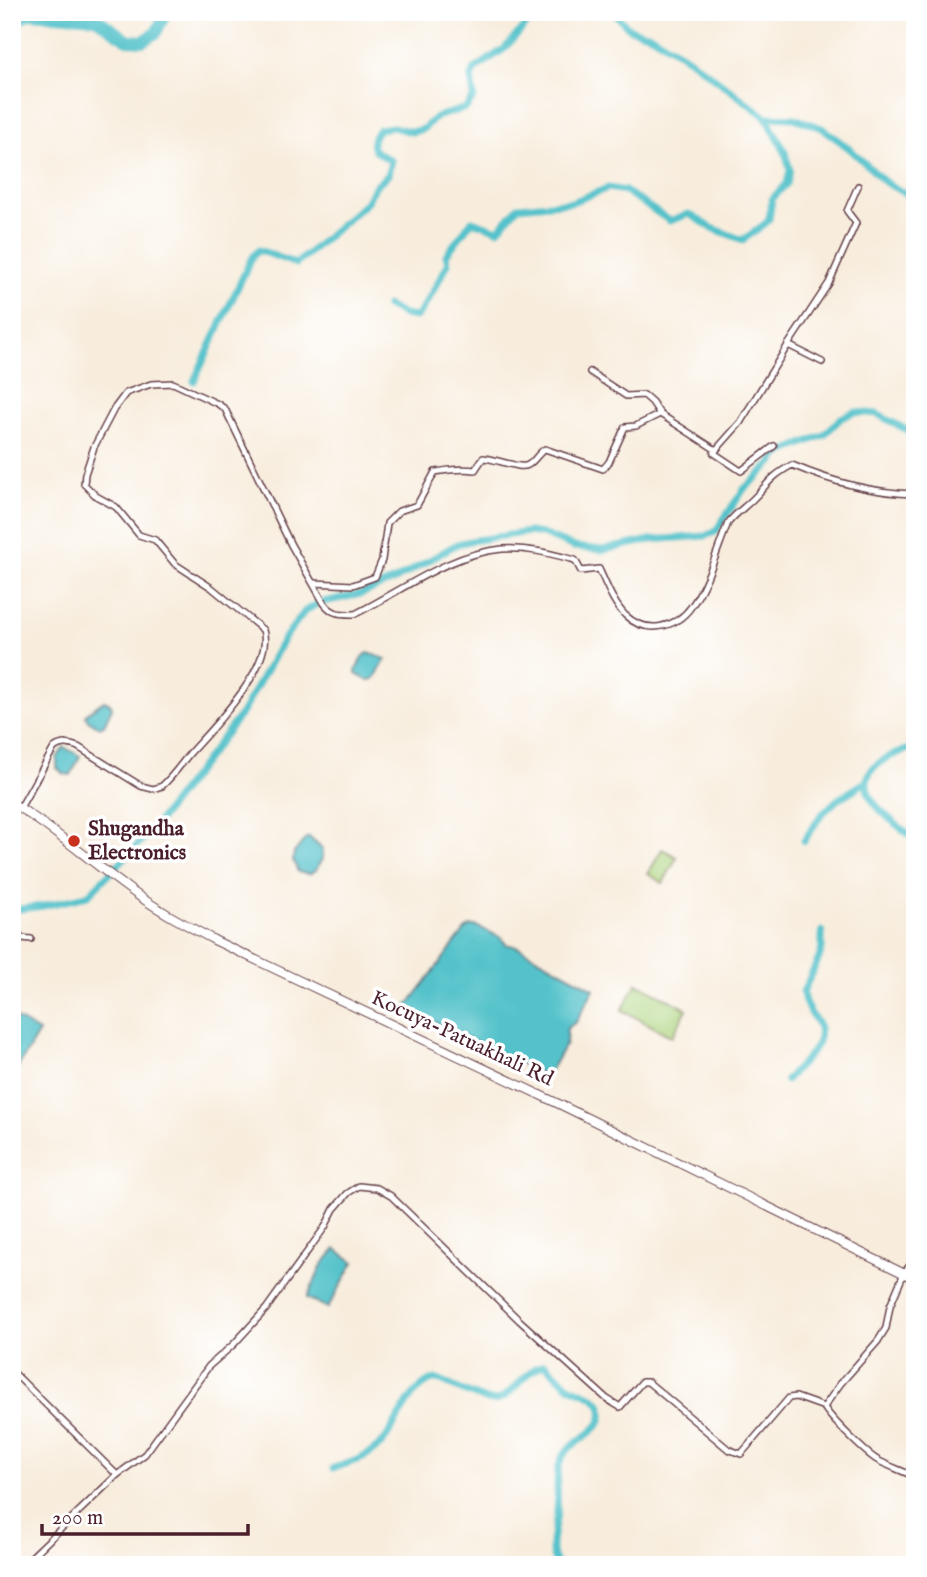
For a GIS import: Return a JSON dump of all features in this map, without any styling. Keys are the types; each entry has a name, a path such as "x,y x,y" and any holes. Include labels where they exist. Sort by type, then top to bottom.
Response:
{"main road":[{"name":"Kocuya-Patuakhali Rd","path":"16,805 168,915 216,941 915,1279"}],"street":[{"path":"774,446 741,471 714,453 740,423 829,283 856,223 847,211 858,186"},
{"path":"788,345 822,362"},
{"path":"590,372 626,396 644,395 660,414 716,450"},
{"path":"16,805 54,748 60,744 78,747 141,786 153,789 162,786 227,714 252,676 265,640 263,630 249,617 175,564 155,540 139,535 116,507 96,496 84,484 94,447 114,409 126,393 151,384 173,383 225,409 292,545 331,612 355,614 461,558 502,549 542,551 575,560 581,571 599,569 614,600 625,615 640,624 659,627 677,621 692,605 728,523 735,514 754,499 773,475 792,465 854,488 890,494 915,494"},
{"path":"314,583 353,585 375,578 382,560 387,523 399,510 417,505 435,472 455,471 461,467 475,470 483,458 493,458 520,467 528,466 545,449 603,469 625,428 636,426 660,414"},
{"path":"12,937 31,939"},
{"path":"23,1565 117,1475 145,1454 209,1366 234,1344 266,1308 325,1227 334,1209 348,1193 359,1186 377,1188 391,1196 519,1320 607,1399 621,1407 642,1382 649,1382 728,1449 741,1454 789,1398 796,1396 824,1407 829,1416 878,1461 895,1466 915,1477"},
{"path":"824,1407 886,1328 890,1306 904,1273 915,1259"},
{"path":"12,1371 117,1475"}],"green space":[{"path":"662,849 677,857 663,883 648,874"},
{"path":"637,983 687,1009 672,1037 622,1010"}],"water":[{"path":"368,653 386,659 375,678 369,681 356,674 362,657"},
{"path":"104,701 111,704 112,708 104,725 99,727 86,716"},
{"path":"64,747 80,756 71,775 64,774 57,768 57,758"},
{"path":"309,837 323,850 316,870 309,874 298,872 293,860 294,853"},
{"path":"471,926 500,937 506,944 518,947 594,989 576,1022 567,1028 566,1043 549,1073 543,1074 409,1010 408,1005 465,930"},
{"path":"12,1016 39,1032 12,1077"},
{"path":"336,1249 354,1262 328,1308 307,1298 322,1265"}],"waterway":[{"path":"12,24 29,13 96,18 127,40 143,41 156,33 166,12"},
{"path":"194,381 252,257 259,250 296,264 366,203 376,185 388,175 391,160 373,148 373,140 379,129 393,127 412,132 423,129 436,117 466,108 474,97 471,78 475,69 504,49 533,17 525,12"},
{"path":"533,15 538,18 553,12"},
{"path":"387,306 404,315 416,317 448,264 446,255 472,221 498,230 518,207 572,202 608,188 625,191 670,221 689,214 712,228 743,240 766,223 772,199 787,183 790,170 785,152 766,117 689,59 651,35 630,29 613,12"},
{"path":"766,117 794,118 822,128 850,149 886,183 915,199"},
{"path":"12,910 87,896 151,831 241,714 283,640 305,611 319,603 361,594 397,579 457,544 470,541 529,532 542,534 574,547 603,550 651,540 705,536 715,532 744,489 780,453 824,435 841,418 855,412 877,414 915,437"},
{"path":"915,747 879,763 869,773 867,784 869,795 876,805 915,839"},
{"path":"804,841 821,815 837,800 867,781"},
{"path":"786,1080 811,1053 819,1037 819,1029 803,992 819,958 822,931"},
{"path":"333,1468 359,1459 377,1448 417,1390 435,1379 492,1401 505,1396 531,1372 545,1364 569,1386 599,1402 602,1414 596,1428 569,1449 561,1461 557,1475 557,1512 552,1545 557,1565"}],"place":[{"name":"Shugandha Electronics","path":"74,841"}]}
